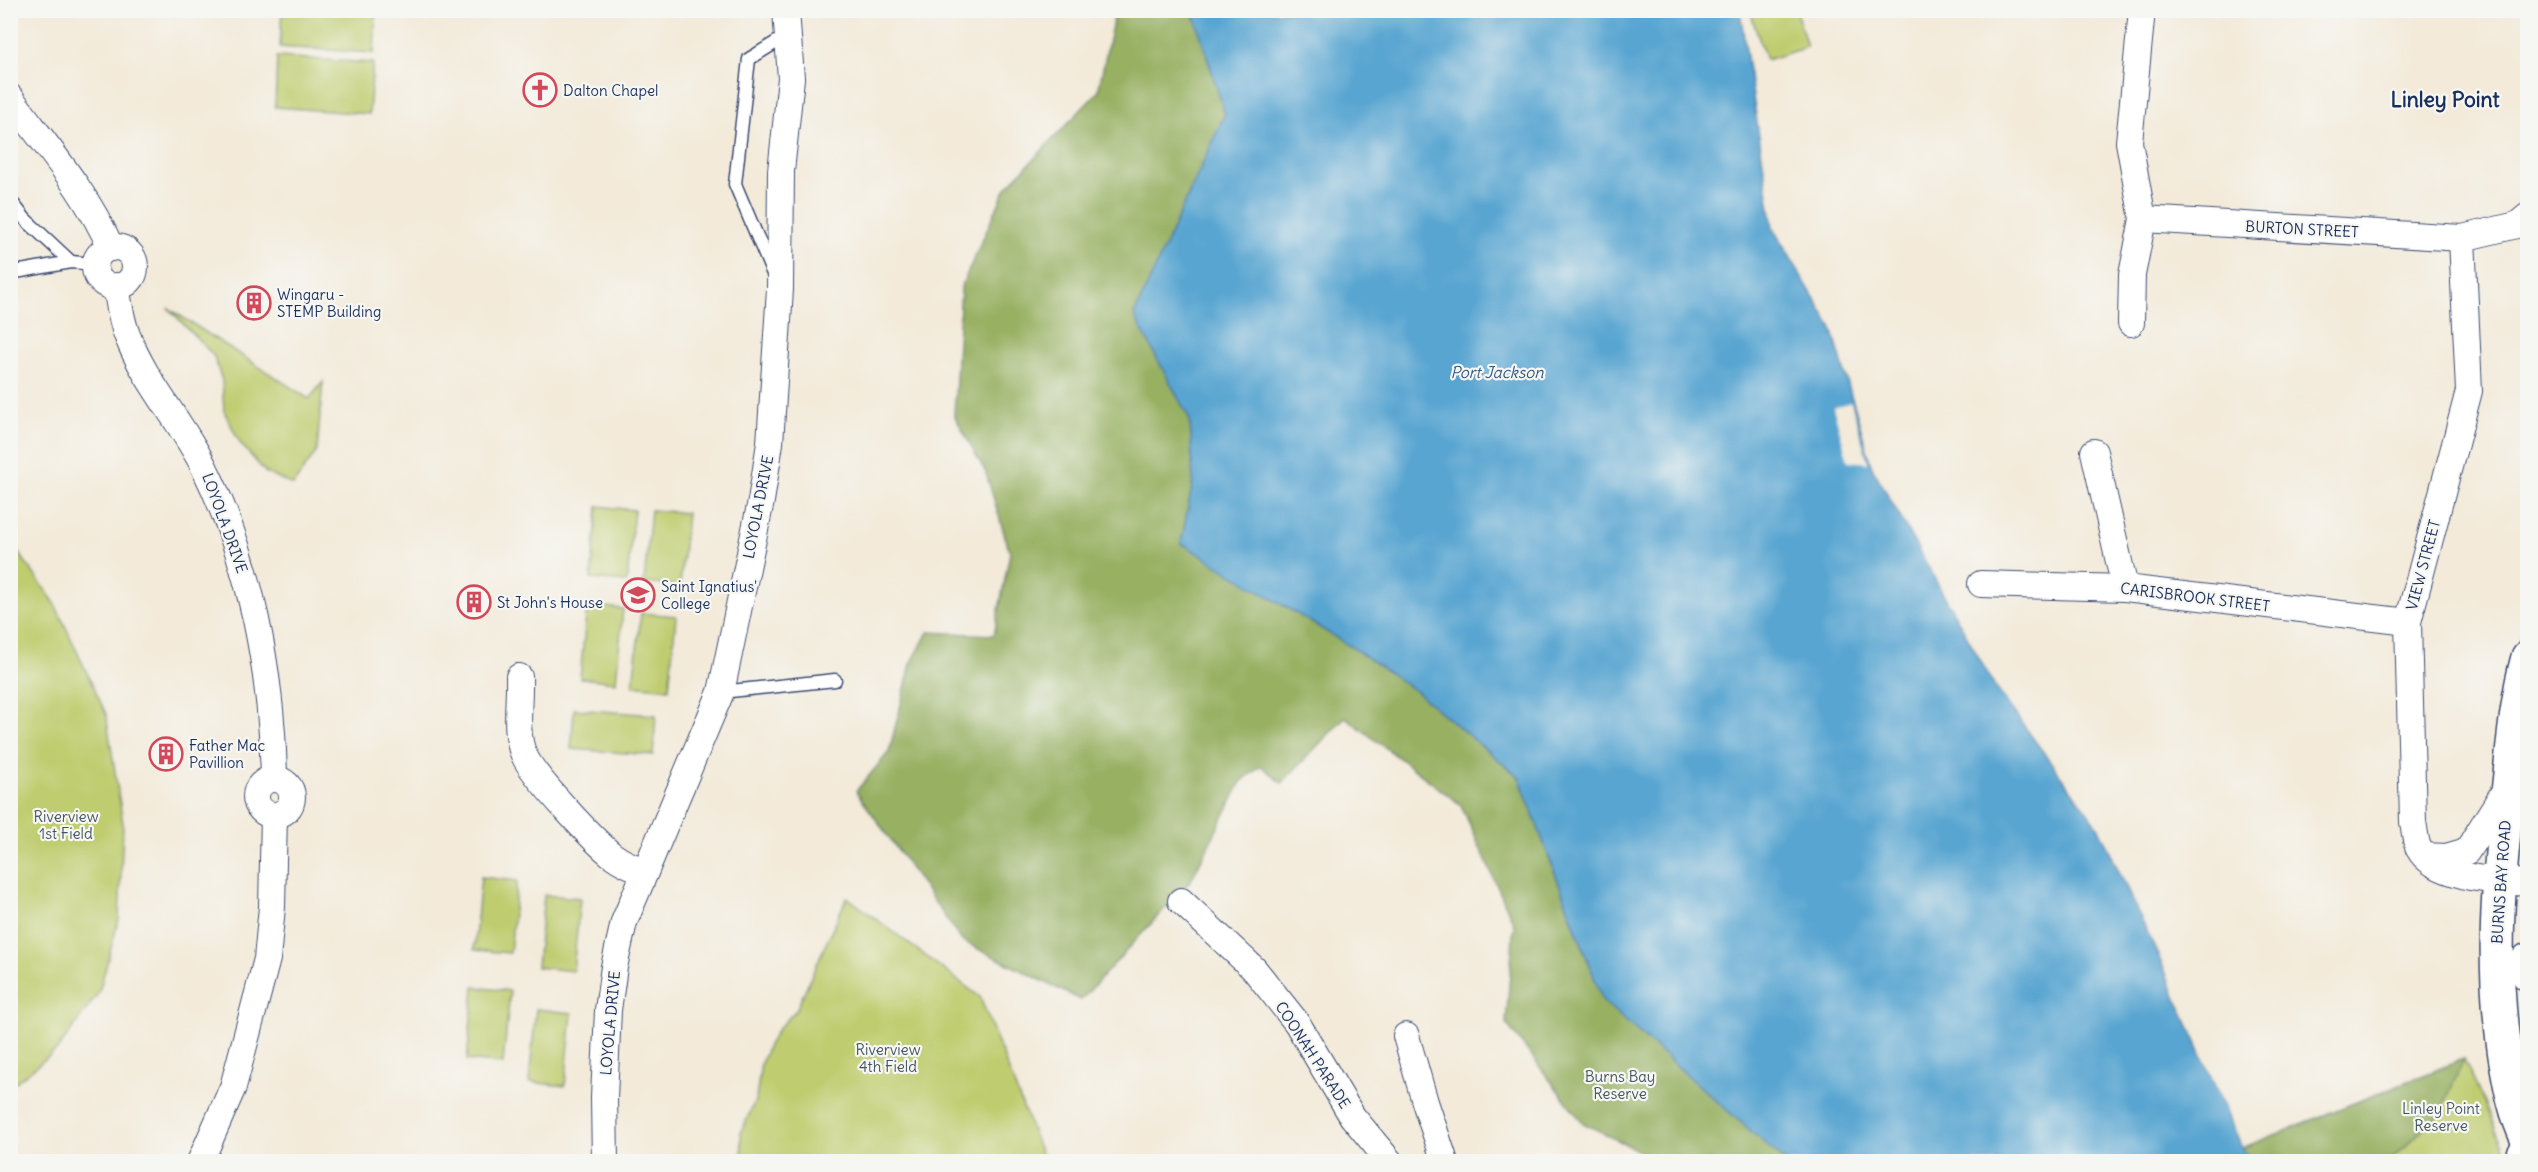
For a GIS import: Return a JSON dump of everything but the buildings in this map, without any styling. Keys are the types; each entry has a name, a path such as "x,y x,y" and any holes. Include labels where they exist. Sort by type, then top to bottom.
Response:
{"main road":[{"name":"BURNS BAY ROAD","path":"2526,1136 2510,1084 2500,1022 2496,922 2513,882 2509,785 2515,726 2528,657"},
{"path":"2528,960 2528,974"}],"street":[{"path":"2131,323 2132,275 2143,219 2129,142 2142,10"},
{"name":"LOYOLA DRIVE","path":"605,1161 604,1098 608,1010 624,922 721,692 762,501 770,443 780,289 781,171 791,78 787,23"},
{"path":"10,97 74,180 101,225 93,258 99,279 105,284 116,286 132,278 135,263 126,250 93,258"},
{"name":"BURTON STREET","path":"2143,219 2462,238 2517,225 2528,216"},
{"name":"VIEW STREET","path":"2424,855 2419,849 2413,822 2408,622 2469,391 2462,238"},
{"name":"LOYOLA DRIVE","path":"116,286 127,336 139,360 203,465 226,520 243,570 258,628 273,741 274,779 285,783 291,794 289,806 274,815 272,907 267,959 233,1087 200,1161"},
{"path":"2094,452 2125,588"},
{"name":"CARISBROOK STREET","path":"1981,584 2125,588 2408,622"},
{"path":"519,677 520,738 524,756 540,778 596,841 627,865 645,871"},
{"path":"2424,855 2446,857 2467,851 2509,785"},
{"path":"2424,855 2433,862 2476,879 2513,882"},
{"name":"COONAH PARADE","path":"1182,901 1254,969 1297,1023 1352,1116 1390,1161"},
{"path":"1406,1036 1445,1161"}],"lane":[{"path":"780,289 735,184 749,59 787,23"},
{"path":"10,200 25,219 93,258"},
{"path":"10,273 93,258"},
{"path":"721,692 835,680"},
{"path":"2508,1161 2526,1136"}],"green space":[{"path":"282,11 376,11 374,53 280,47"},
{"name":"Burns Bay Reserve","path":"1115,11 1193,11 1225,114 1134,315 1190,420 1193,482 1181,543 1350,646 1414,690 1519,777 1603,1001 1785,1161 1659,1161 1583,1123 1506,1023 1514,924 1461,805 1345,717 1282,783 1261,766 1241,782 1191,880 1081,1000 962,941 856,791 889,752 911,664 928,632 994,635 1010,553 986,473 954,415 961,287 1006,188 1098,92"},
{"path":"1750,11 1796,11 1807,47 1766,60"},
{"path":"277,57 373,63 369,114 275,107"},
{"path":"168,308 309,399 323,382 317,451 293,485 266,473 240,443 224,411 222,380 213,355"},
{"path":"598,506 634,510 627,582 591,579"},
{"path":"651,510 687,513 680,586 644,583"},
{"name":"Riverview 1st Field","path":"11,542 54,602 106,714 123,824 119,919 99,992 58,1049 11,1086"},
{"path":"587,605 623,609 616,682 580,678"},
{"path":"641,613 676,616 669,689 633,685"},
{"path":"574,709 656,715 653,755 571,749"},
{"path":"481,877 517,881 510,953 474,950"},
{"path":"544,895 580,898 573,971 537,967"},
{"name":"Riverview 4th Field","path":"847,897 980,997 1044,1161 739,1161 742,1155 741,1132 756,1099 761,1064 768,1045 779,1028 796,1010"},
{"path":"474,987 510,991 503,1064 467,1060"},
{"path":"536,1009 572,1013 565,1086 529,1082"},
{"name":"Linley Point Reserve","path":"2464,1059 2510,1161 2251,1162 2242,1148"},
{"name":"Linley Point Reserve","path":"2464,1059 2440,1114 2389,1161 2251,1161 2242,1148"}],"water":[{"name":"Port Jackson","path":"1193,11 1740,11 1773,228 1832,328 1871,465 1996,688 2098,826 2161,962 2242,1148 2251,1161 1785,1161 1603,1001 1519,777 1414,690 1350,646 1181,543 1193,482 1190,420 1134,315 1225,114"}],"pier":[{"path":"1851,402 1868,463 1848,461 1833,407"}],"place":[{"name":"Dalton Chapel","path":"540,90"},
{"name":"Wingaru - STEMP Building","path":"254,303"},
{"name":"Saint Ignatius' College","path":"638,595"},
{"name":"St John's House","path":"474,602"},
{"name":"Father Mac Pavillion","path":"166,754"}],"district":[{"name":"Linley Point","path":"2445,99"}]}
